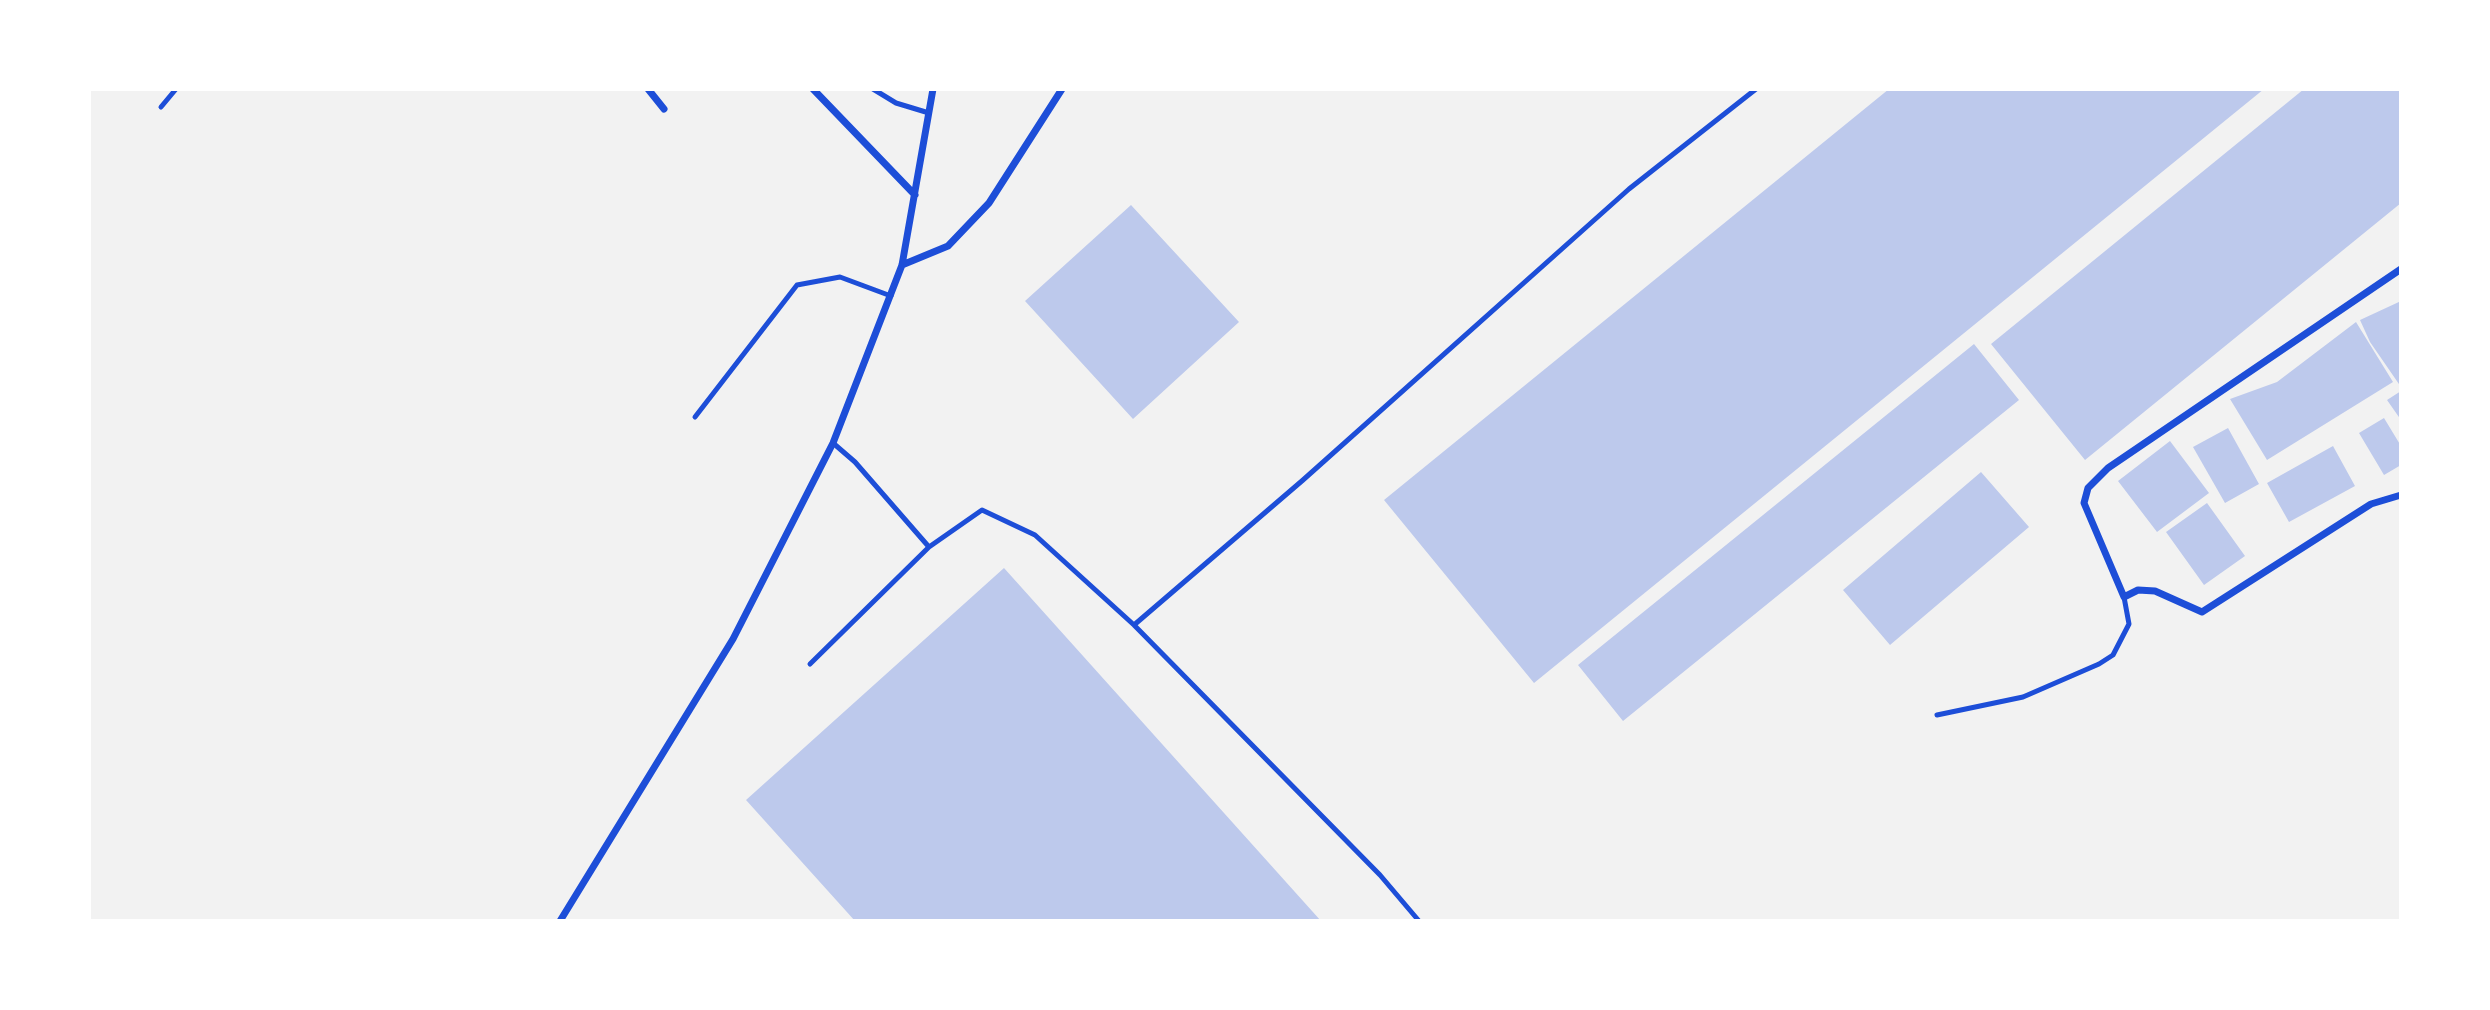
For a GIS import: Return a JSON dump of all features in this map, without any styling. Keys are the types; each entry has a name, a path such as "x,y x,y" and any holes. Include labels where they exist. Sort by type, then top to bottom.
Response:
{"street":[{"path":"648,89 664,109"},
{"path":"813,89 915,195"},
{"path":"560,921 733,639 833,443 902,265 933,89"},
{"path":"902,265 948,246 981,211 1062,89"},
{"path":"2401,269 2108,468 2088,488 2084,503 2124,597 2138,590 2155,590 2202,612 2371,504 2401,495"}],"lane":[{"path":"161,107 176,89"},
{"path":"873,89 896,103 929,113"},
{"path":"1134,625 1303,480 1629,189 1756,89"},
{"path":"695,417 797,285 840,277 891,296"},
{"path":"833,443 855,462 929,547"},
{"path":"810,664 929,547 982,510 1035,536 1134,625 1380,875 1419,921"},
{"path":"1937,715 2023,697 2099,664 2113,655 2129,624 2124,597"}],"building":[{"path":"1889,89 2264,89 1534,683 1384,500"},
{"path":"2304,89 2401,89 2401,203 2085,460 1991,344"},
{"path":"1131,205 1239,322 1133,419 1025,301"},
{"path":"2401,301 2401,387 2370,342 2360,320"},
{"path":"2356,322 2393,382 2267,460 2230,399 2277,382"},
{"path":"1974,344 2019,400 1623,721 1578,665"},
{"path":"2401,391 2401,420 2387,400"},
{"path":"2384,418 2401,446 2401,465 2384,475 2359,433"},
{"path":"2228,428 2259,484 2225,503 2193,447"},
{"path":"2170,441 2209,493 2157,532 2118,481"},
{"path":"2333,446 2355,486 2289,522 2267,483"},
{"path":"1981,472 2029,527 1890,645 1843,590"},
{"path":"2207,503 2245,556 2204,585 2166,532"},
{"path":"1004,568 1321,921 855,921 746,800"}]}
